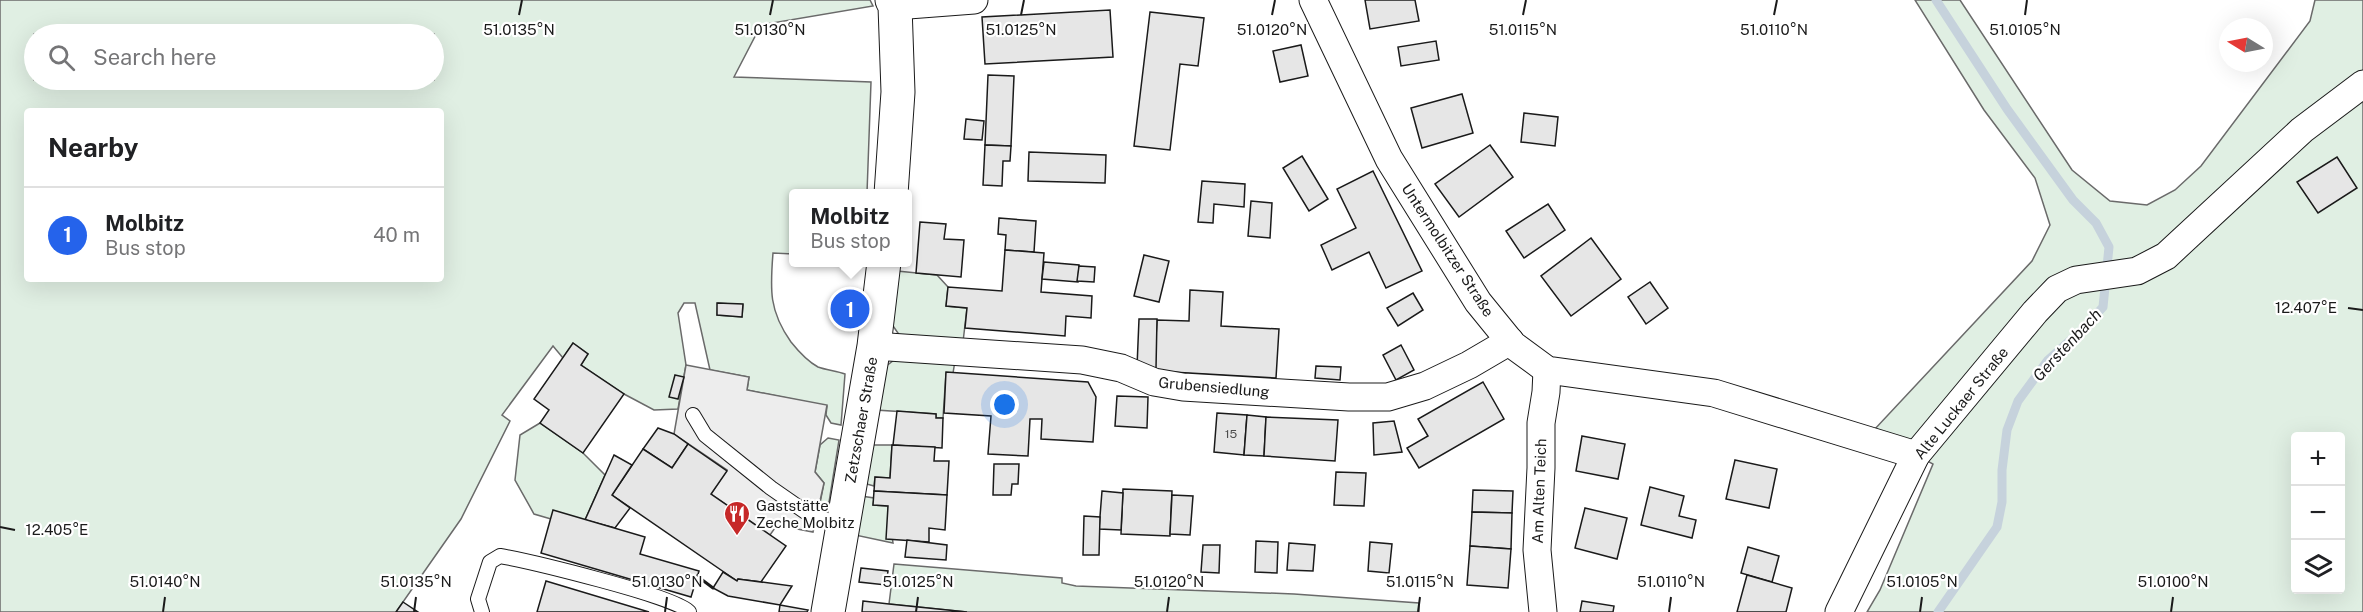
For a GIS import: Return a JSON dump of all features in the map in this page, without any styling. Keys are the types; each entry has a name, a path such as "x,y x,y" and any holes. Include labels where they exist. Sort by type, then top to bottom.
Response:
{"street":[{"path":"891,189 898,92 894,3 974,0"},
{"name":"Untermolbitzer Straße","path":"1313,0 1389,159 1478,302 1510,341 1547,370"},
{"name":"Alte Luckaer Straße","path":"1839,612 1916,455 2035,312 2057,289 2076,280 2137,271 2166,256 2302,130 2363,84"},
{"name":"Zetzschaer Straße","path":"828,612 874,346 883,267"},
{"name":"Grubensiedlung","path":"874,346 1082,360 1121,368 1154,382 1183,387 1349,397 1388,397 1425,386 1469,365 1510,341"},
{"path":"1547,370 1714,393 1916,455"},
{"name":"Am Alten Teich","path":"1543,612 1537,550 1542,468 1541,423 1547,370"}],"lane":[{"path":"693,415 705,435 771,488 807,513 821,519 843,523"},
{"path":"482,612 478,599 490,562 500,556 533,561 643,593 684,606 689,612"}],"green space":[{"path":"0,0 870,0 873,6 761,25 734,77 871,82 867,189 789,189 789,254 773,253 771,278 773,300 778,320 784,331 797,349 814,365 845,374 841,425 831,423 826,415 827,406 747,390 749,377 710,370 695,303 684,303 678,313 686,365 678,409 654,410 624,394 581,365 588,354 573,343 563,358 553,346 502,415 510,421 461,519 396,612 0,612","holes":["718,303 743,305 742,317 717,315"]},
{"path":"1915,0 1960,0 2072,170 2110,201 2147,205 2175,190 2201,166 2310,21 2315,0 2363,0 2363,612 1867,612 1880,590 1933,464 1873,431 2032,261 2050,225 2035,178 1984,110"},
{"path":"897,271 937,275 948,287 946,306 967,308 963,342 900,336 891,323"},
{"path":"898,357 955,361 953,373 946,373 943,418 936,418 936,414 876,410 885,367"},
{"path":"540,423 583,453 605,475 585,520 551,519 534,514 515,480 520,435"},
{"path":"828,438 839,440 829,502 819,508 824,483 815,472 820,445"},
{"path":"870,445 892,445 890,478 875,477 874,486 863,483"},
{"path":"861,496 874,498 873,505 888,506 893,543 855,535"},
{"path":"894,564 1062,578 1062,583 1076,586 1294,594 1419,603 1419,612 967,612 889,604"}],"shaded area":[{"path":"686,365 749,377 747,390 827,405 815,472 824,483 813,532 777,525 770,535 711,494 727,470 674,434"}],"building":[{"path":"1365,0 1415,0 1419,21 1370,29"},
{"path":"1110,10 1113,57 985,64 982,17"},
{"path":"1150,12 1204,18 1198,66 1180,64 1170,150 1134,146"},
{"path":"1436,41 1439,60 1401,66 1398,47"},
{"path":"1301,45 1308,76 1280,82 1273,51"},
{"path":"988,75 1014,76 1011,146 985,145"},
{"path":"1462,94 1473,133 1422,148 1411,108"},
{"path":"1524,113 1558,117 1555,146 1521,142"},
{"path":"966,119 984,121 982,140 964,139"},
{"path":"985,145 1011,146 1010,161 1003,161 1002,186 983,185"},
{"path":"1490,145 1513,177 1459,217 1435,184"},
{"path":"1029,152 1106,155 1105,183 1028,181"},
{"path":"1302,156 1328,199 1309,211 1283,168"},
{"path":"2337,157 2357,188 2318,213 2297,182"},
{"path":"1373,171 1422,271 1386,288 1369,252 1332,270 1321,245 1356,228 1337,189"},
{"path":"1202,181 1245,184 1244,207 1214,204 1213,223 1198,222"},
{"path":"1251,201 1272,203 1270,238 1248,236"},
{"path":"1548,204 1565,230 1524,258 1506,231"},
{"path":"999,218 1036,221 1034,252 1005,250 1006,235 998,234"},
{"path":"920,222 946,224 944,239 964,240 961,277 916,273"},
{"path":"1591,238 1621,279 1571,316 1541,276"},
{"path":"1005,250 1044,253 1041,292 1092,296 1091,318 1066,316 1065,336 965,328 967,308 946,306 948,287 1002,291"},
{"path":"1144,255 1169,261 1159,302 1134,296"},
{"path":"1044,262 1079,265 1078,282 1042,279"},
{"path":"1079,266 1095,267 1094,282 1077,281"},
{"path":"1650,282 1668,308 1646,324 1628,297"},
{"path":"845,289 854,290 851,309 842,308"},
{"path":"1190,290 1223,292 1221,326 1279,329 1276,378 1154,371 1157,320 1189,321"},
{"path":"1413,293 1423,310 1398,326 1387,308"},
{"path":"717,303 743,304 742,317 717,315"},
{"path":"1139,319 1157,319 1156,368 1137,367"},
{"path":"573,343 588,354 581,365 624,394 583,453 540,423 549,410 534,399"},
{"path":"1401,345 1414,370 1396,380 1383,355"},
{"path":"1316,366 1341,367 1340,380 1315,378"},
{"path":"946,372 1088,382 1096,397 1093,442 1041,439 1042,419 1030,419 1028,456 988,454 991,416 944,413"},
{"path":"675,375 684,377 678,399 669,397"},
{"path":"1483,382 1504,419 1419,468 1407,448 1428,436 1418,419"},
{"path":"1117,396 1148,397 1147,428 1115,426"},
{"path":"897,411 936,414 936,418 943,418 942,448 893,445"},
{"path":"1217,413 1247,415 1244,455 1214,452"},
{"path":"1247,415 1266,417 1264,456 1244,455"},
{"path":"1266,417 1338,420 1335,461 1264,456"},
{"path":"1394,421 1402,452 1374,455 1373,423"},
{"path":"658,428 674,434 688,444 672,468 643,449"},
{"path":"1582,436 1625,444 1618,479 1576,471"},
{"path":"688,444 727,471 711,494 786,546 761,582 738,579 737,581 612,495 643,449 672,468"},
{"path":"892,445 935,447 934,461 949,461 947,495 874,491 875,477 890,478"},
{"path":"614,455 632,465 612,495 630,508 615,528 585,520"},
{"path":"1735,460 1777,469 1769,508 1726,499"},
{"path":"994,464 1019,464 1018,484 1012,484 1011,495 993,495"},
{"path":"1336,472 1366,473 1364,506 1334,505"},
{"path":"1650,487 1684,496 1679,516 1696,520 1692,538 1641,525"},
{"path":"1123,489 1172,491 1170,536 1121,534"},
{"path":"1473,490 1513,491 1512,513 1472,512"},
{"path":"874,491 947,495 945,530 929,528 929,542 886,539 888,506 873,505"},
{"path":"1102,491 1123,493 1121,530 1099,529"},
{"path":"1172,495 1193,496 1190,535 1170,534"},
{"path":"1585,508 1627,518 1617,559 1575,548"},
{"path":"553,510 645,537 640,554 699,571 691,597 541,553"},
{"path":"1472,512 1512,513 1511,549 1470,546"},
{"path":"1084,516 1100,517 1099,555 1083,555"},
{"path":"907,540 947,545 946,560 905,557"},
{"path":"1256,541 1278,542 1277,573 1255,572"},
{"path":"1370,542 1392,544 1389,573 1368,571"},
{"path":"1289,543 1315,545 1313,571 1287,570"},
{"path":"1203,545 1220,545 1219,573 1201,572"},
{"path":"1470,546 1511,549 1508,588 1467,585"},
{"path":"1748,547 1779,556 1772,582 1741,573"},
{"path":"861,568 888,571 886,585 859,582"},
{"path":"723,572 737,581 738,579 792,586 780,605 728,596 713,588"},
{"path":"1747,575 1792,588 1786,612 1737,612"},
{"path":"546,581 649,612 537,612"},
{"path":"863,601 889,604 967,612 862,612"},
{"path":"1582,601 1614,606 1613,612 1580,612"},
{"path":"403,602 418,612 396,612"},
{"path":"780,605 808,610 807,612 779,612"}],"waterway":[{"name":"Gerstenbach","path":"1936,0 2007,109 2073,200 2096,223 2109,247 2103,307 2084,328 2048,360 2018,401 2007,430 2002,470 2002,502 1997,527 1938,612"}],"wall":[{"path":"697,576 713,588"}],"place":[{"name":"Molbitz","path":"850,309"},
{"name":"Gaststätte Zeche Molbitz","path":"737,537"}]}
